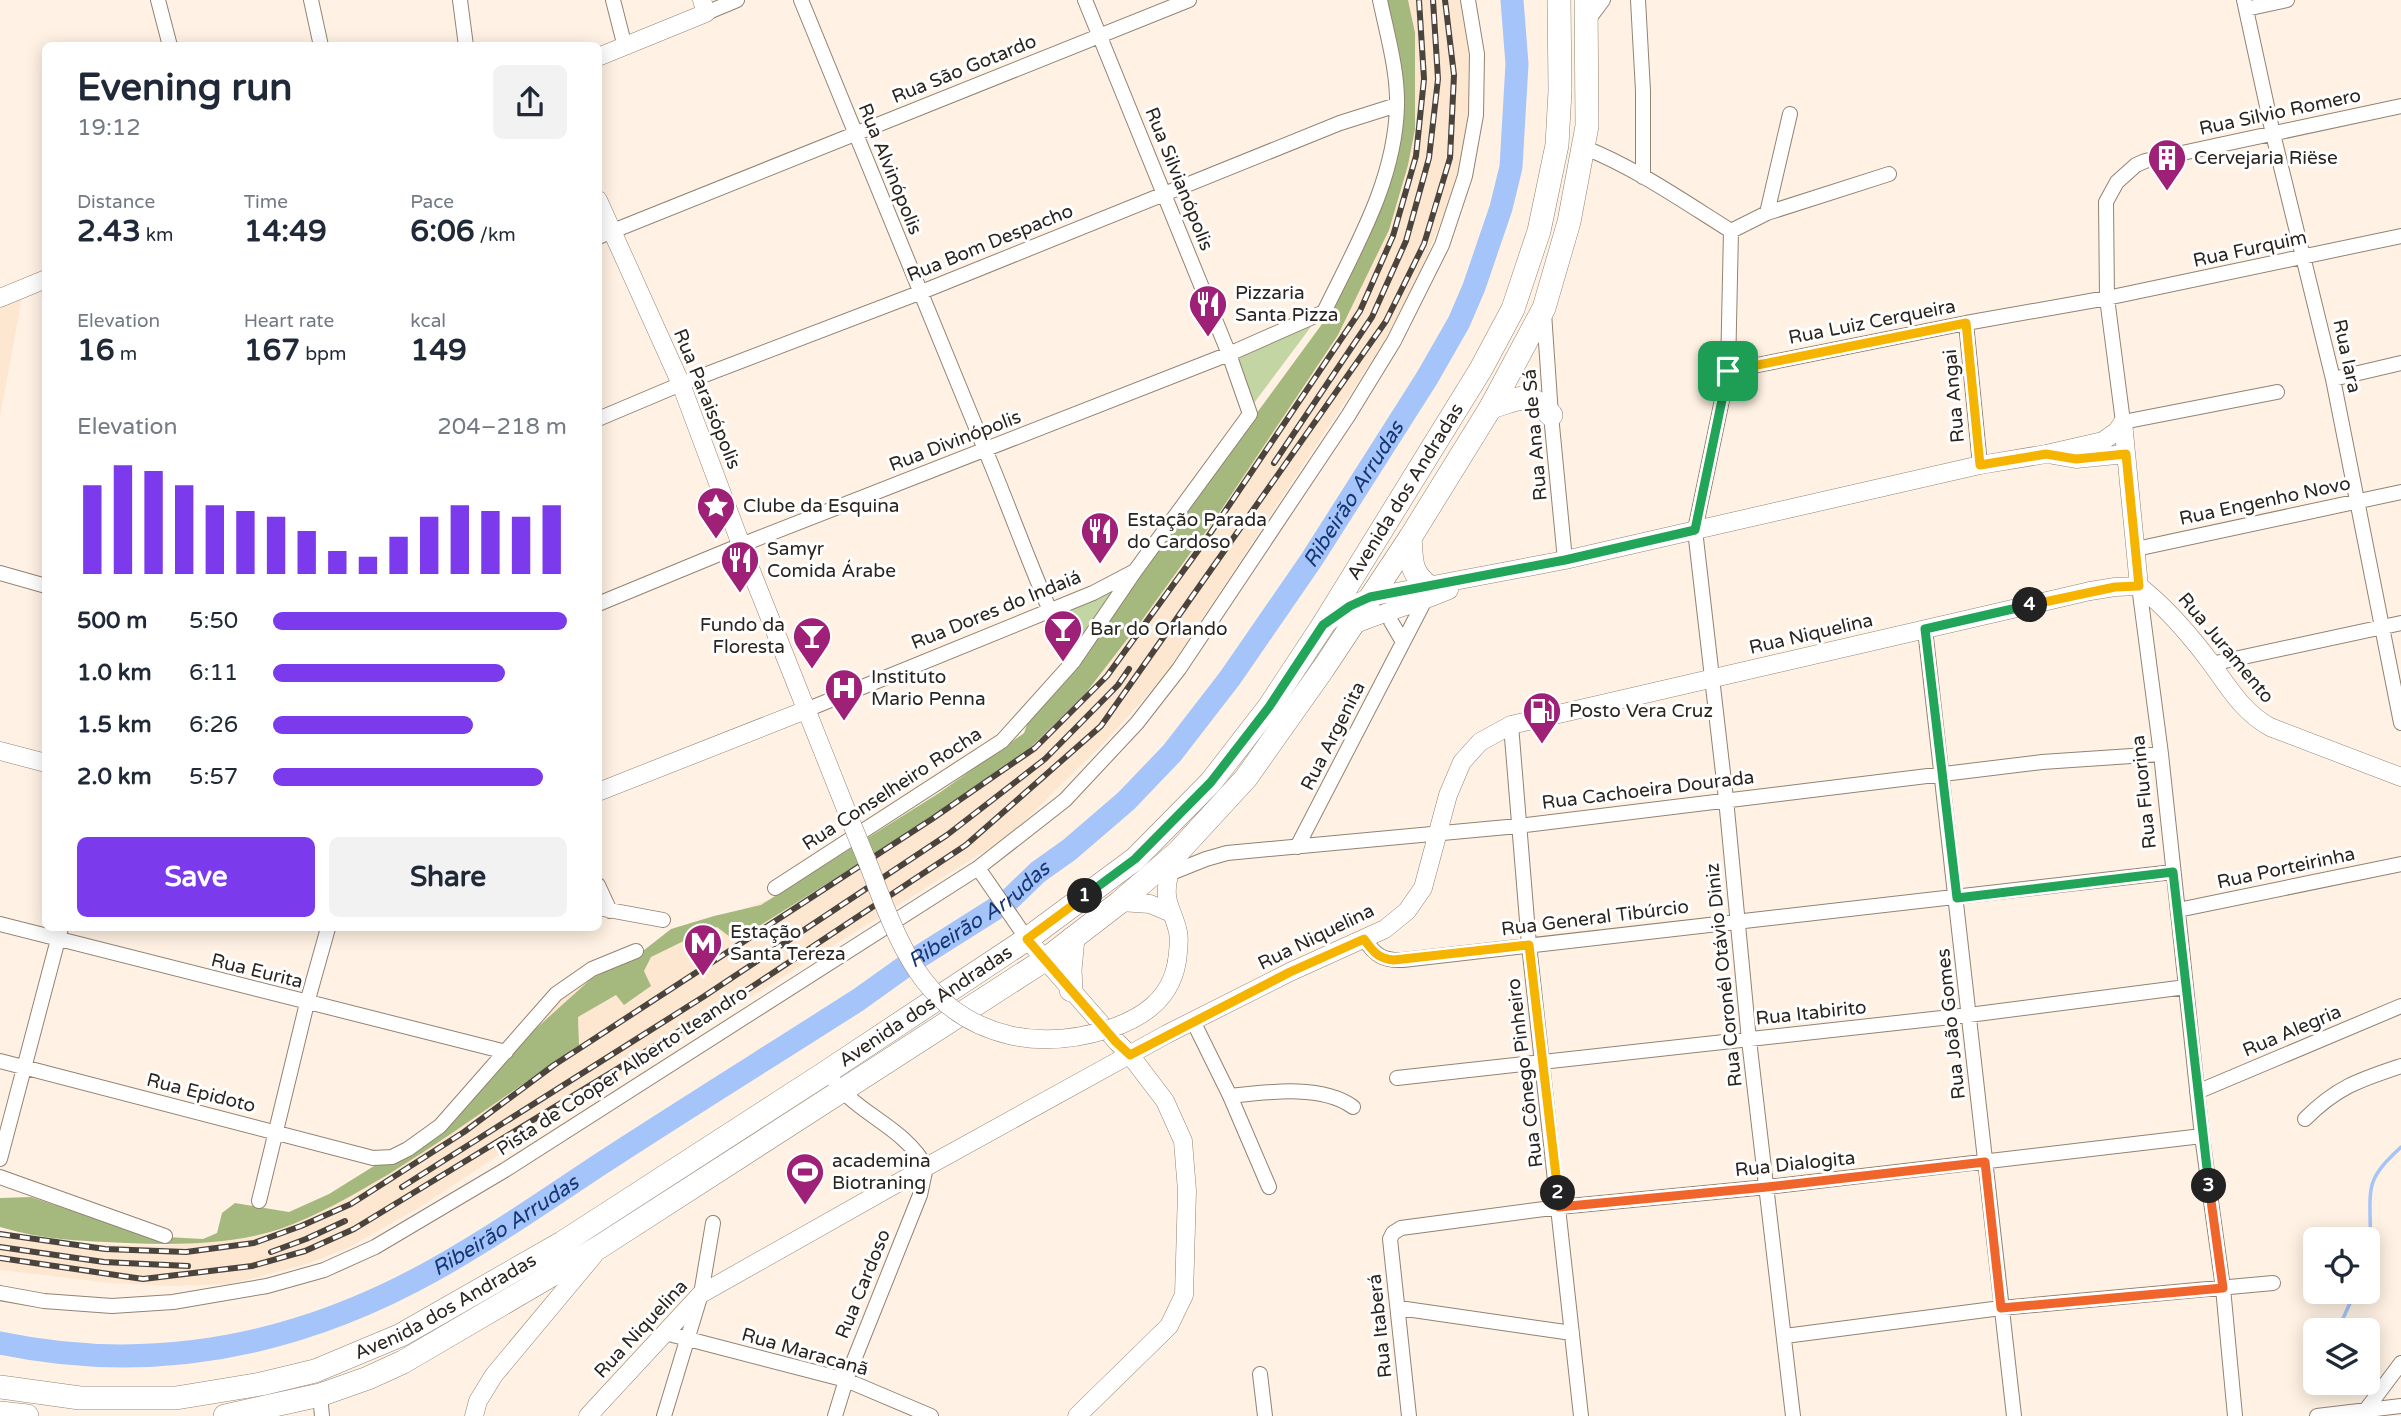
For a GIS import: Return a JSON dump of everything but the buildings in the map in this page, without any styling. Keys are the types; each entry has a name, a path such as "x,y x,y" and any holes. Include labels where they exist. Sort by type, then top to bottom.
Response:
{"main road":[{"name":"Avenida dos Andradas","path":"0,1387 80,1398 177,1398 261,1384 316,1371 401,1335 562,1242 828,1071 1027,939 1135,859 1211,782 1269,707 1323,625 1481,369 1513,309 1539,231 1557,145 1561,23 1559,0"},
{"name":"Avenida dos Andradas","path":"225,1416 321,1406 368,1378 403,1362 601,1246 1046,959 1120,902 1178,852 1246,778 1286,724 1351,626 1376,605 1410,538 1491,407 1544,308 1569,222 1587,126 1587,10"},
{"path":"1539,231 1544,308"},
{"path":"1491,407 1529,398 1538,401 1551,415"},
{"path":"1410,538 1413,568 1426,593"},
{"path":"1169,875 1178,852"},
{"path":"1073,938 1070,970 1075,994"},
{"path":"0,1413 27,1416"}],"street":[{"path":"158,0 169,42"},
{"path":"311,0 320,42"},
{"path":"460,0 465,42"},
{"path":"613,0 625,47"},
{"path":"602,56 625,47 704,6 737,0"},
{"name":"Rua Alvinópolis","path":"801,0 1049,611 1073,662"},
{"name":"Rua Silvianópolis","path":"1085,0 1229,354 1250,414"},
{"name":"Rua São Gotardo","path":"605,235 1189,0"},
{"path":"1380,0 1394,72 1397,105"},
{"name":"Pista de Cooper Alberto Leandro","path":"0,1293 44,1301 111,1306 173,1302 267,1286 324,1270 375,1247 505,1170 978,868 1065,800 1137,723 1202,636 1348,416 1394,341 1442,245 1465,176 1476,115 1477,54 1468,0"},
{"path":"1587,10 1603,0"},
{"path":"1638,0 1643,91 1643,177"},
{"path":"2245,4 2287,0"},
{"name":"Rua Iara","path":"2245,4 2273,134 2333,379 2401,723"},
{"name":"Rua Bom Despacho","path":"602,417 1340,123 1397,105"},
{"name":"Rua Divinópolis","path":"602,602 741,545 1229,354 1324,312 1374,208 1387,174 1397,105"},
{"name":"Rua Silvio Romero","path":"2129,171 2162,156 2401,106"},
{"path":"1767,213 1790,114"},
{"path":"1583,146 1643,177 1731,231 1767,213 1889,174"},
{"name":"Rua Fluorina","path":"2129,171 2117,182 2106,202 2107,298 2161,754 2202,1136 2223,1288 2235,1416"},
{"name":"Rua Coronél Otávio Diniz","path":"1731,231 1728,371 1695,530 1726,799 1749,1040 1793,1416"},
{"name":"Rua Paraisópolis","path":"605,235 681,384 741,545 889,918 916,972 944,1002 980,1027 1013,1036 1054,1039 1094,1034 1133,1021 1156,1003 1172,980 1177,961 1178,934 1169,912"},
{"name":"Rua Furquim","path":"2107,298 2401,236"},
{"path":"0,298 42,281"},
{"name":"Rua Luiz Cerqueira","path":"1728,371 1966,323 2107,298"},
{"name":"Rua Ana de Sá","path":"1544,308 1565,560"},
{"name":"Rua Angai","path":"1966,323 1980,465"},
{"path":"2333,379 2401,363"},
{"path":"1323,625 1350,606 1376,605 1478,578 1980,465 2104,441 2123,422 2277,392"},
{"name":"Rua Conselheiro Rocha","path":"775,888 1002,741 1073,662 1135,571 1250,414"},
{"path":"2046,454 2076,459 2126,454"},
{"name":"Rua Engenho Novo","path":"2136,549 2401,492"},
{"name":"Rua Dores do Indaiá","path":"602,790 1093,593 1135,571"},
{"path":"0,573 42,585"},
{"name":"Rua Niquelina","path":"587,1416 701,1294 1193,1021 1290,972 1385,929 1407,911 1423,888 1448,795 1462,762 1480,742 1511,725 2090,591 2139,586"},
{"name":"Rua Juramento","path":"2139,586 2168,612 2236,699 2256,719 2270,727 2401,777"},
{"name":"Rua Argenita","path":"1297,847 1404,642 1426,593"},
{"path":"1376,605 1389,618 1404,642"},
{"path":"2211,664 2401,623"},
{"name":"Rua João Gomes","path":"1925,629 2014,1416"},
{"name":"Rua Cônego Pinheiro","path":"1511,725 1529,945 1581,1416"},
{"path":"0,751 42,762"},
{"name":"Rua Cachoeira Dourada","path":"1143,883 1227,853 1518,826 2042,762 2161,754"},
{"name":"Rua Porteirinha","path":"2178,910 2401,864"},
{"path":"978,868 1027,939 1130,1055 1165,1101 1183,1141 1187,1191 1184,1295 1168,1326 1077,1416"},
{"name":"Rua General Tibúrcio","path":"1364,939 1373,953 1385,960 1394,960 2173,872"},
{"path":"1169,875 1166,892 1169,912"},
{"path":"1120,902 1150,904 1169,912"},
{"path":"604,910 663,920"},
{"name":"Rua Eurita","path":"0,924 60,934 307,1003 506,1052"},
{"path":"259,1201 327,931"},
{"path":"0,1158 60,934"},
{"path":"506,1052 556,994 592,969 636,951"},
{"path":"1019,976 1049,981 1075,994"},
{"name":"Rua Itabirito","path":"1397,1078 1969,1015 2186,987"},
{"name":"Rua Alegria","path":"2197,1092 2401,1006"},
{"path":"1193,1021 1230,1096 1269,1186"},
{"name":"Rua Epidoto","path":"0,1061 373,1158 392,1157 408,1149 439,1126 506,1052"},
{"path":"2305,1119 2326,1098 2357,1081 2401,1066"},
{"path":"828,1071 842,1092 911,1144 926,1167"},
{"path":"1230,1096 1267,1092 1325,1094 1353,1107"},
{"name":"Rua Dialogita","path":"1393,1233 1401,1228 1559,1207 1767,1187 2202,1136"},
{"name":"Rua Cardoso","path":"835,1416 845,1380 920,1195 926,1167"},
{"path":"0,1177 165,1236"},
{"path":"664,1416 701,1294 713,1223"},
{"name":"Rua Itaberá","path":"1393,1233 1390,1239 1409,1416"},
{"path":"474,1416 478,1401 494,1375 601,1246"},
{"path":"1785,1336 2001,1308 2273,1283"},
{"path":"1399,1308 1572,1333"},
{"name":"Rua Maracanã","path":"665,1333 845,1380 931,1416"},
{"path":"2365,1413 2401,1363"},
{"path":"1261,1374 1265,1416"},
{"path":"2317,1416 2365,1413 2401,1406"}],"shaded area":[{"path":"1392,0 1467,0 1472,103 1460,175 1418,277 1381,347 1166,674 1105,742 1009,836 522,1140 420,1207 348,1248 307,1264 230,1284 171,1286 110,1283 0,1270 0,1232 92,1244 159,1246 209,1241 285,1216 400,1163 508,1056 555,1005 591,974 719,918 770,899 901,818 1027,734 1284,403 1388,201"},
{"path":"22,298 0,417 0,307"}],"green space":[{"path":"1384,0 1408,0 1415,33 1415,129 1408,165 1389,230 1338,335 1215,519 1085,694 1028,750 895,841 748,933 730,937 717,927 651,957 644,971 651,986 624,1005 616,995 578,1017 579,1045 413,1159 349,1197 308,1217 261,1234 184,1244 63,1239 0,1227 0,1198 31,1197 148,1236 203,1239 217,1233 222,1213 235,1203 289,1212 329,1194 374,1166 397,1160 446,1124 531,1033 592,978 634,958 671,929 761,905 939,793 1024,733 1028,722 1333,309 1369,228 1400,106"},
{"path":"1319,316 1251,407 1233,355"},
{"path":"1127,579 1073,654 1054,616"}],"waterway":[{"name":"Ribeirão Arrudas","path":"0,1343 57,1352 113,1356 169,1354 223,1347 277,1335 330,1318 383,1296 434,1270 497,1232 1009,900 1038,872 1069,850 1126,801 1172,753 1230,678 1312,559 1427,378 1459,322 1501,208 1511,167 1517,64 1512,0"},
{"path":"2370,1227 2373,1182 2381,1167 2401,1147"},
{"path":"2343,1318 2350,1304"}],"railway":[{"path":"0,1234 105,1249 186,1252 254,1243 351,1204 464,1132 554,1065 932,819 1035,748 1107,676 1205,541 1360,311 1393,236 1416,156 1424,79 1419,0"},
{"path":"1274,463 1372,317 1406,241 1429,158 1438,79 1433,0"},
{"path":"0,1258 143,1279 252,1266 305,1251 354,1229 750,988 966,845 1101,726 1386,321 1424,244 1450,158 1454,75 1445,0"},
{"path":"402,1187 703,997 947,835 1045,759 1118,685 1129,669"},
{"path":"271,1252 345,1221"},
{"path":"0,1247 104,1262 188,1266"}],"place":[{"name":"Cervejaria Riëse","path":"2167,192"},
{"name":"Pizzaria Santa Pizza","path":"1208,338"},
{"name":"Clube da Esquina","path":"716,540"},
{"name":"Estação Parada do Cardoso","path":"1100,565"},
{"name":"Samyr Comida Árabe","path":"740,594"},
{"name":"Bar do Orlando","path":"1063,663"},
{"name":"Fundo da Floresta","path":"812,670"},
{"name":"Instituto Mario Penna","path":"844,722"},
{"name":"Posto Vera Cruz","path":"1542,745"},
{"name":"Estação Santa Tereza","path":"703,977"},
{"name":"academina Biotraning","path":"805,1206"}],"route":[{"path":"1966,323 1980,465 2046,454 2076,459 2126,454 2139,586 2090,591 1925,629 1957,898 2173,872 2202,1136 2223,1288 2001,1308 1985,1162 1559,1207 1529,945 1385,960 1373,953 1364,939 1290,972 1130,1055 1027,939 1135,859 1211,782 1269,707 1323,625 1350,606 1370,597 1478,578 1695,530 1728,371 1966,323"}]}
